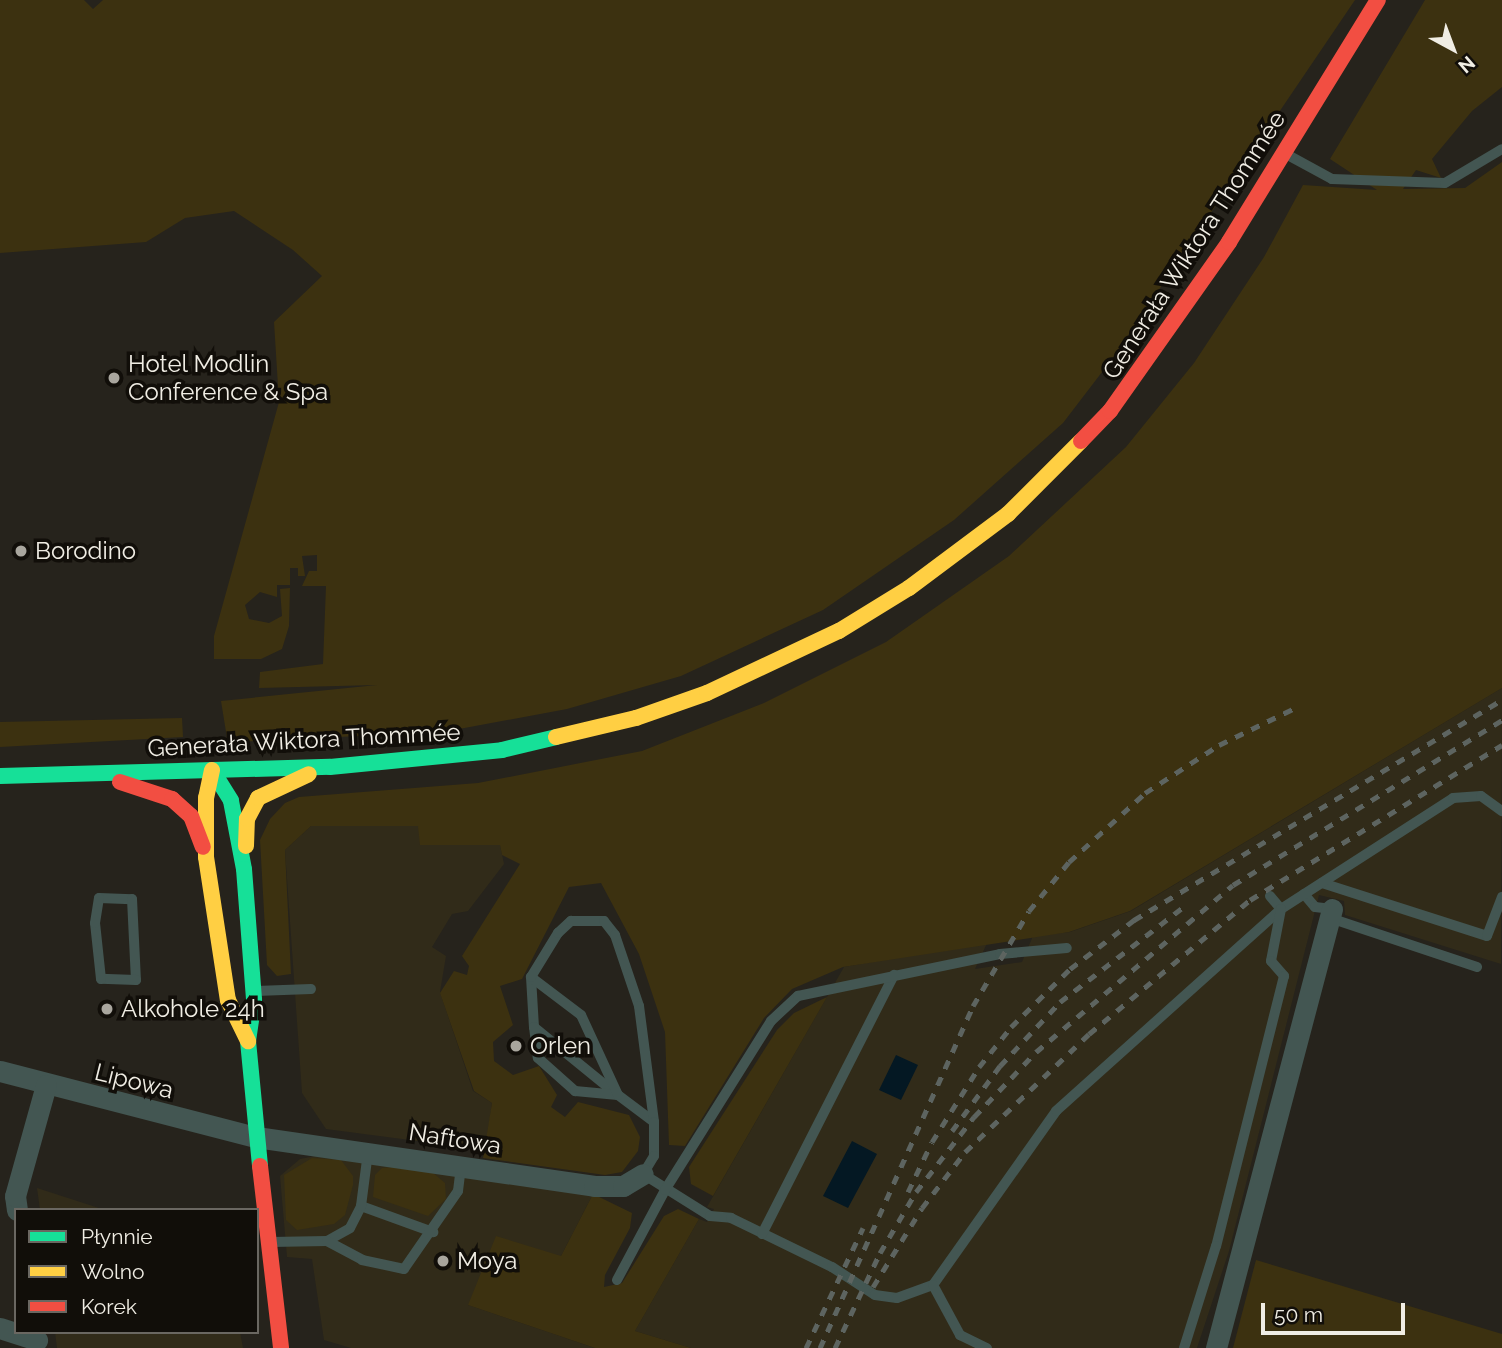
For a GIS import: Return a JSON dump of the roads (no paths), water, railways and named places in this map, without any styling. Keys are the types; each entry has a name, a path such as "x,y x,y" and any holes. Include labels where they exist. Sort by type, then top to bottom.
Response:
{"main road":[{"name":"Generała Wiktora Thommée","path":"0,776 330,766 502,750 636,718 775,663 909,588 1008,514 1095,429 1184,310 1378,0"},
{"path":"244,869 247,819 258,798 330,766"},
{"path":"212,770 206,797 206,857 228,1000 248,1041"},
{"path":"212,770 230,801 244,869 253,992 248,1041 256,1138 281,1348"},
{"path":"76,774 148,788 172,799 191,816 206,857"}],"street":[{"path":"1216,1348 1331,913"},
{"name":"Lipowa","path":"0,1071 46,1086 256,1138"},
{"path":"17,1208 15,1196 46,1086"},
{"name":"Naftowa","path":"256,1138 594,1186 623,1186 643,1174"},
{"path":"18,1334 37,1340"}],"lane":[{"path":"1283,153 1332,179 1445,183 1502,149"},
{"path":"618,1095 575,1091 538,1058 531,977 558,933 571,921 604,921 615,935 639,1006 654,1122 654,1156 643,1174 710,1216 732,1218 832,1267 875,1295 897,1298 933,1285 1056,1111 1281,909 1453,798 1481,796 1502,811"},
{"path":"1322,883 1487,936 1502,897"},
{"path":"1304,894 1315,907 1477,967"},
{"path":"1270,897 1281,909"},
{"path":"99,898 132,899 136,980 101,979 95,923 99,898"},
{"path":"1184,1348 1216,1246 1284,975 1271,961 1281,909"},
{"path":"617,1280 665,1190 771,1021 797,996 1000,954 1067,948"},
{"path":"762,1234 894,975"},
{"path":"531,977 581,1015 618,1095"},
{"path":"253,992 311,989"},
{"path":"534,1027 654,1122"},
{"path":"268,1242 327,1241 350,1228 361,1206 368,1152"},
{"path":"327,1241 362,1260 404,1269 433,1232 458,1191 461,1167"},
{"path":"361,1206 433,1232"},
{"path":"933,1285 960,1335 987,1348"}],"water":[{"path":"896,1055 918,1065 901,1100 879,1090"},
{"path":"852,1141 877,1154 848,1208 823,1196"}],"railway":[{"path":"908,1192 932,1142 979,1067 1011,1027 1070,969 1134,920 1502,700"},
{"path":"820,1348 973,1006 1029,911 1069,862 1145,793 1219,745 1295,708"},
{"path":"835,1348 880,1253 916,1192 974,1117 1036,1052 1233,885 1502,720"},
{"path":"873,1287 922,1208 965,1152 1089,1034 1250,900 1502,745"},
{"path":"952,1131 1000,1066 1060,1002 1182,908"},
{"path":"806,1348 863,1228"}],"place":[{"name":"Hotel Modlin Conference & Spa","path":"114,378"},
{"name":"Borodino","path":"21,551"},
{"name":"Alkohole 24h","path":"107,1009"},
{"name":"Orlen","path":"516,1046"},
{"name":"Moya","path":"443,1261"}]}
